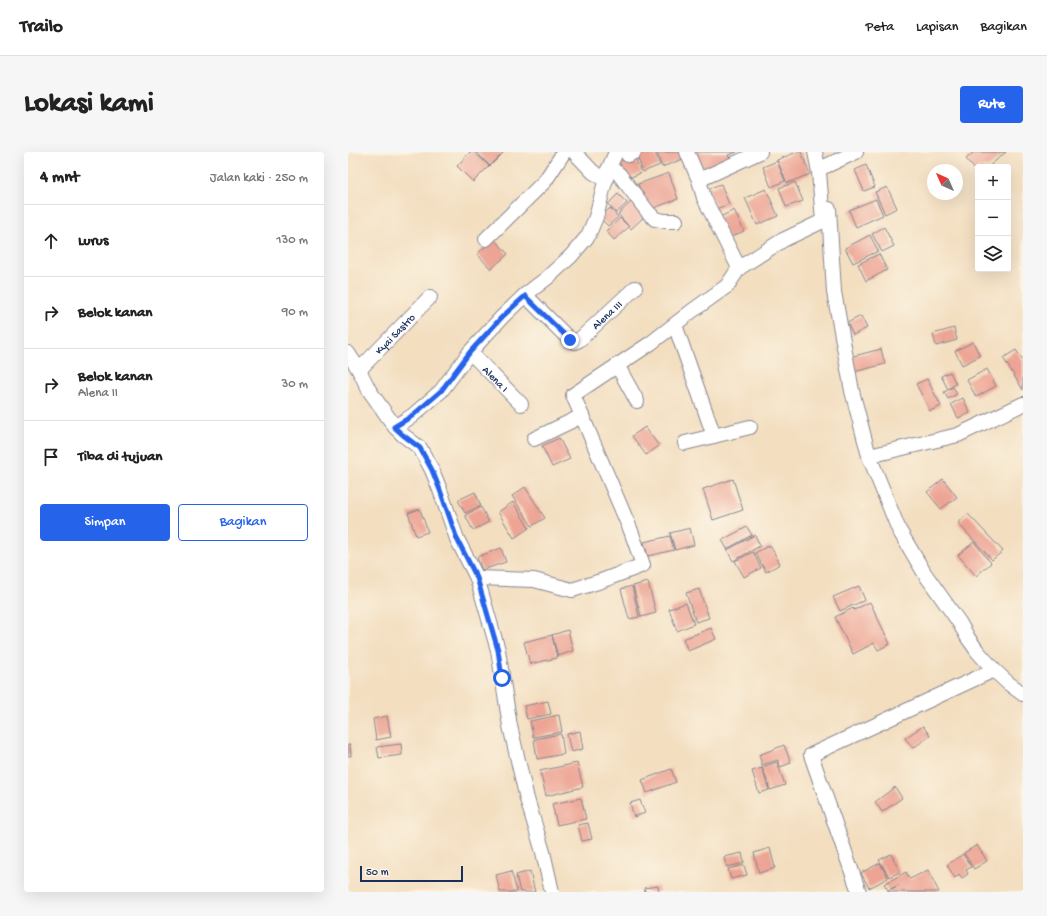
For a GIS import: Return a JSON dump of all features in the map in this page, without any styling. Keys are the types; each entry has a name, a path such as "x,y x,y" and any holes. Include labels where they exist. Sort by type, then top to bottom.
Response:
{"street":[{"path":"486,239 545,181 564,152"},
{"path":"574,152 592,172 607,175 615,171 620,174 648,212 655,219 676,221"},
{"path":"687,152 699,180 704,198 739,268"},
{"path":"699,180 760,152"},
{"path":"477,578 534,580 572,590 643,565 631,531 573,394 651,343 727,286 739,268 783,240 823,221 819,172 815,152"},
{"path":"856,152 824,159 834,292 852,391 869,456 899,530 925,574 978,652 994,670 1023,694"},
{"path":"394,427 412,416 441,391 470,352 502,317 571,256 588,236 596,216 607,175 626,153"},
{"name":"Alena III","path":"525,296 570,340 574,342 579,340 635,288"},
{"name":"Kyai Sastro","path":"359,370 430,297"},
{"path":"675,324 714,436"},
{"path":"348,352 369,390 394,427 420,448 432,470 457,539 477,578 498,650 510,726 527,799 543,852 552,892"},
{"name":"Alena I","path":"470,352 521,404"},
{"path":"617,365 637,401"},
{"path":"869,456 958,435 1023,404"},
{"path":"534,439 582,416"},
{"path":"685,443 750,427"},
{"path":"858,892 811,755 994,670"}],"building":[{"path":"470,152 474,152 489,166 473,182 457,166"},
{"path":"476,152 502,152 503,153 490,166"},
{"path":"640,152 655,152 660,165 643,172 636,154"},
{"path":"657,152 680,152 683,159 662,167"},
{"path":"694,152 737,152 728,155 730,159 702,171"},
{"path":"797,152 801,152 810,174 787,183 777,160"},
{"path":"974,152 1006,152 992,164 975,164 975,170 966,159"},
{"path":"634,155 641,173 626,179 619,161"},
{"path":"777,161 785,181 771,187 763,167"},
{"path":"866,165 875,187 864,191 855,170"},
{"path":"669,173 678,199 648,210 638,184"},
{"path":"795,182 803,201 786,207 779,188"},
{"path":"721,184 729,204 716,209 708,189"},
{"path":"887,187 897,208 885,214 875,192"},
{"path":"766,189 778,216 757,225 745,198"},
{"path":"618,194 627,203 616,213 608,204"},
{"path":"876,199 883,215 856,227 849,210"},
{"path":"633,200 646,215 631,229 618,214"},
{"path":"610,208 618,217 608,226 600,218"},
{"path":"734,210 744,231 728,238 718,218"},
{"path":"620,218 629,227 614,240 606,231"},
{"path":"884,227 894,246 882,252 872,234"},
{"path":"870,235 878,251 853,263 845,248"},
{"path":"494,239 508,254 491,269 477,254"},
{"path":"879,254 887,270 866,281 858,264"},
{"path":"861,316 867,328 853,335 847,323"},
{"path":"954,328 957,340 936,346 933,334"},
{"path":"973,342 980,356 962,365 955,351"},
{"path":"881,349 885,364 854,372 850,357"},
{"path":"1016,350 1023,361 1023,390 1003,358"},
{"path":"987,369 996,386 976,397 967,380"},
{"path":"950,372 956,384 948,389 941,376"},
{"path":"927,379 941,406 930,411 916,384"},
{"path":"953,387 957,394 948,399 944,392"},
{"path":"963,398 970,413 958,418 951,404"},
{"path":"645,427 659,446 646,455 632,436"},
{"path":"559,438 570,459 552,467 542,446"},
{"path":"733,479 743,510 713,520 703,489"},
{"path":"943,479 957,497 941,509 927,492"},
{"path":"525,487 545,518 532,526 512,496"},
{"path":"475,492 481,506 465,513 458,500"},
{"path":"513,502 529,528 514,538 498,512"},
{"path":"481,507 489,522 473,530 465,515"},
{"path":"420,509 428,532 416,536 408,513"},
{"path":"968,514 1003,551 992,560 958,523"},
{"path":"747,527 752,535 727,549 722,540"},
{"path":"690,528 694,545 675,550 670,533"},
{"path":"755,535 760,546 733,561 727,550"},
{"path":"670,536 674,550 648,556 644,542"},
{"path":"974,542 991,563 976,576 958,555"},
{"path":"770,545 780,564 766,572 755,553"},
{"path":"501,548 506,562 482,570 477,557"},
{"path":"753,552 761,568 744,577 735,561"},
{"path":"648,582 656,613 641,617 633,586"},
{"path":"632,586 639,617 629,619 621,589"},
{"path":"859,586 865,600 840,611 833,597"},
{"path":"699,589 709,618 696,622 686,593"},
{"path":"870,602 890,644 878,650 874,643 853,654 835,617"},
{"path":"686,603 694,624 677,631 669,609"},
{"path":"711,628 716,639 688,651 683,639"},
{"path":"568,630 573,651 558,656 552,635"},
{"path":"552,635 557,658 530,664 524,642"},
{"path":"548,701 551,714 527,719 524,706"},
{"path":"559,715 562,732 533,737 530,721"},
{"path":"387,716 391,737 376,740 373,719"},
{"path":"923,726 930,736 913,748 905,738"},
{"path":"580,731 583,749 571,752 567,734"},
{"path":"561,734 564,754 537,759 534,739"},
{"path":"350,744 351,756 348,756 348,745"},
{"path":"401,744 402,755 379,758 377,747"},
{"path":"784,745 791,763 780,767 778,760 762,765 759,755"},
{"path":"777,762 785,785 770,790 762,767"},
{"path":"577,763 583,787 546,796 540,771"},
{"path":"762,768 769,790 759,793 752,771"},
{"path":"671,769 676,782 647,793 642,780"},
{"path":"895,787 902,798 882,812 875,802"},
{"path":"581,798 586,819 557,825 552,804"},
{"path":"640,800 645,813 634,817 630,803"},
{"path":"588,823 592,839 582,841 578,825"},
{"path":"977,845 987,861 974,869 964,853"},
{"path":"770,848 775,868 759,873 754,853"},
{"path":"742,853 744,863 727,867 724,857"},
{"path":"891,854 900,872 889,877 879,860"},
{"path":"963,854 971,867 966,870 968,874 962,878 959,874 955,878 947,865"},
{"path":"880,863 888,878 869,888 861,873"},
{"path":"744,865 747,875 731,879 728,869"},
{"path":"928,870 939,892 886,892 899,885 888,890 884,884 906,872 910,879"},
{"path":"511,871 517,892 500,892 496,875"},
{"path":"530,871 535,892 520,892 516,875"},
{"path":"658,886 659,892 645,892 644,888"}],"route":[{"path":"502,678 498,650 477,578 457,539 432,470 420,448 394,427 412,416 441,391 470,352 502,317 525,296 570,340"}]}
